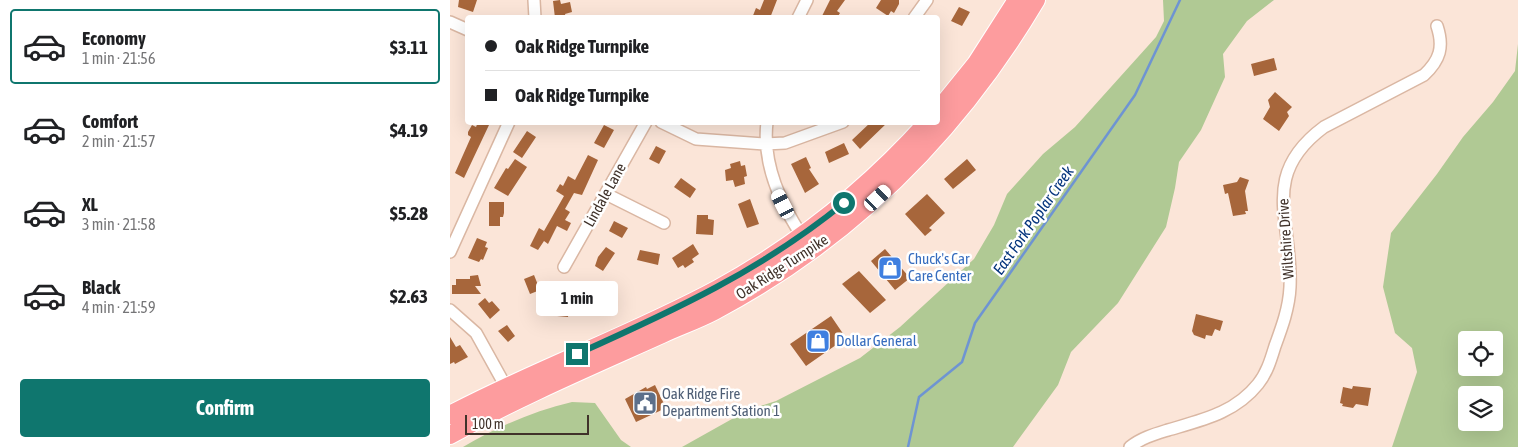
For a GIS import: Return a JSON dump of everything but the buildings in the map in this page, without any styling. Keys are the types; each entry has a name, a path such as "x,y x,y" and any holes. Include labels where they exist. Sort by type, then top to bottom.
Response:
{"highway":[{"path":"940,109 976,64 1017,0"},
{"name":"Oak Ridge Turnpike","path":"806,243 878,198 934,142 983,83 1010,45 1036,0"},
{"name":"Oak Ridge Turnpike","path":"450,415 510,394 610,349 721,307 759,285 806,243 925,125"},
{"name":"Oak Ridge Turnpike","path":"450,435 510,394"}],"street":[{"path":"534,0 535,15"},
{"path":"800,15 807,0"},
{"path":"916,15 927,0"},
{"path":"450,22 465,29"},
{"name":"Wiltshire Drive","path":"1130,447 1153,434 1231,409 1250,394 1260,382 1271,359 1288,302 1289,268 1282,203 1283,190 1292,160 1310,137 1324,126 1424,75 1433,66 1440,54 1442,41 1437,26"},
{"path":"450,252 508,125"},
{"name":"Lindale Lane","path":"564,267 644,125"},
{"path":"668,125 696,139 765,144 785,143 834,125"},
{"path":"767,125 765,144 777,192 806,243"},
{"path":"606,194 664,223"},
{"path":"450,310 476,333 510,394"}],"green space":[{"path":"1163,0 1274,0 1247,21 1223,54 1225,77 1201,130 1179,162 1166,227 1118,303 1071,352 1058,385 1013,447 682,447 748,410 776,401 860,358 900,327 974,259 994,225 1007,194 1043,154 1075,127 1156,37 1164,21"},
{"path":"1518,44 1518,447 1392,447 1417,372 1412,348 1395,333 1383,287 1391,233 1463,137 1493,102 1515,71"},
{"path":"572,402 595,403 621,440 631,447 463,447 516,420"}],"waterway":[{"name":"East Fork Poplar Creek","path":"908,447 919,397 962,362 975,323 1135,95 1180,0"}],"place":[{"name":"Chuck's Car Care Center","path":"890,268"},
{"name":"Dollar General","path":"818,341"},
{"name":"Oak Ridge Fire Department Station 1","path":"645,403"}],"route":[{"path":"577,354 688,304 738,278 802,236 844,203"}]}
